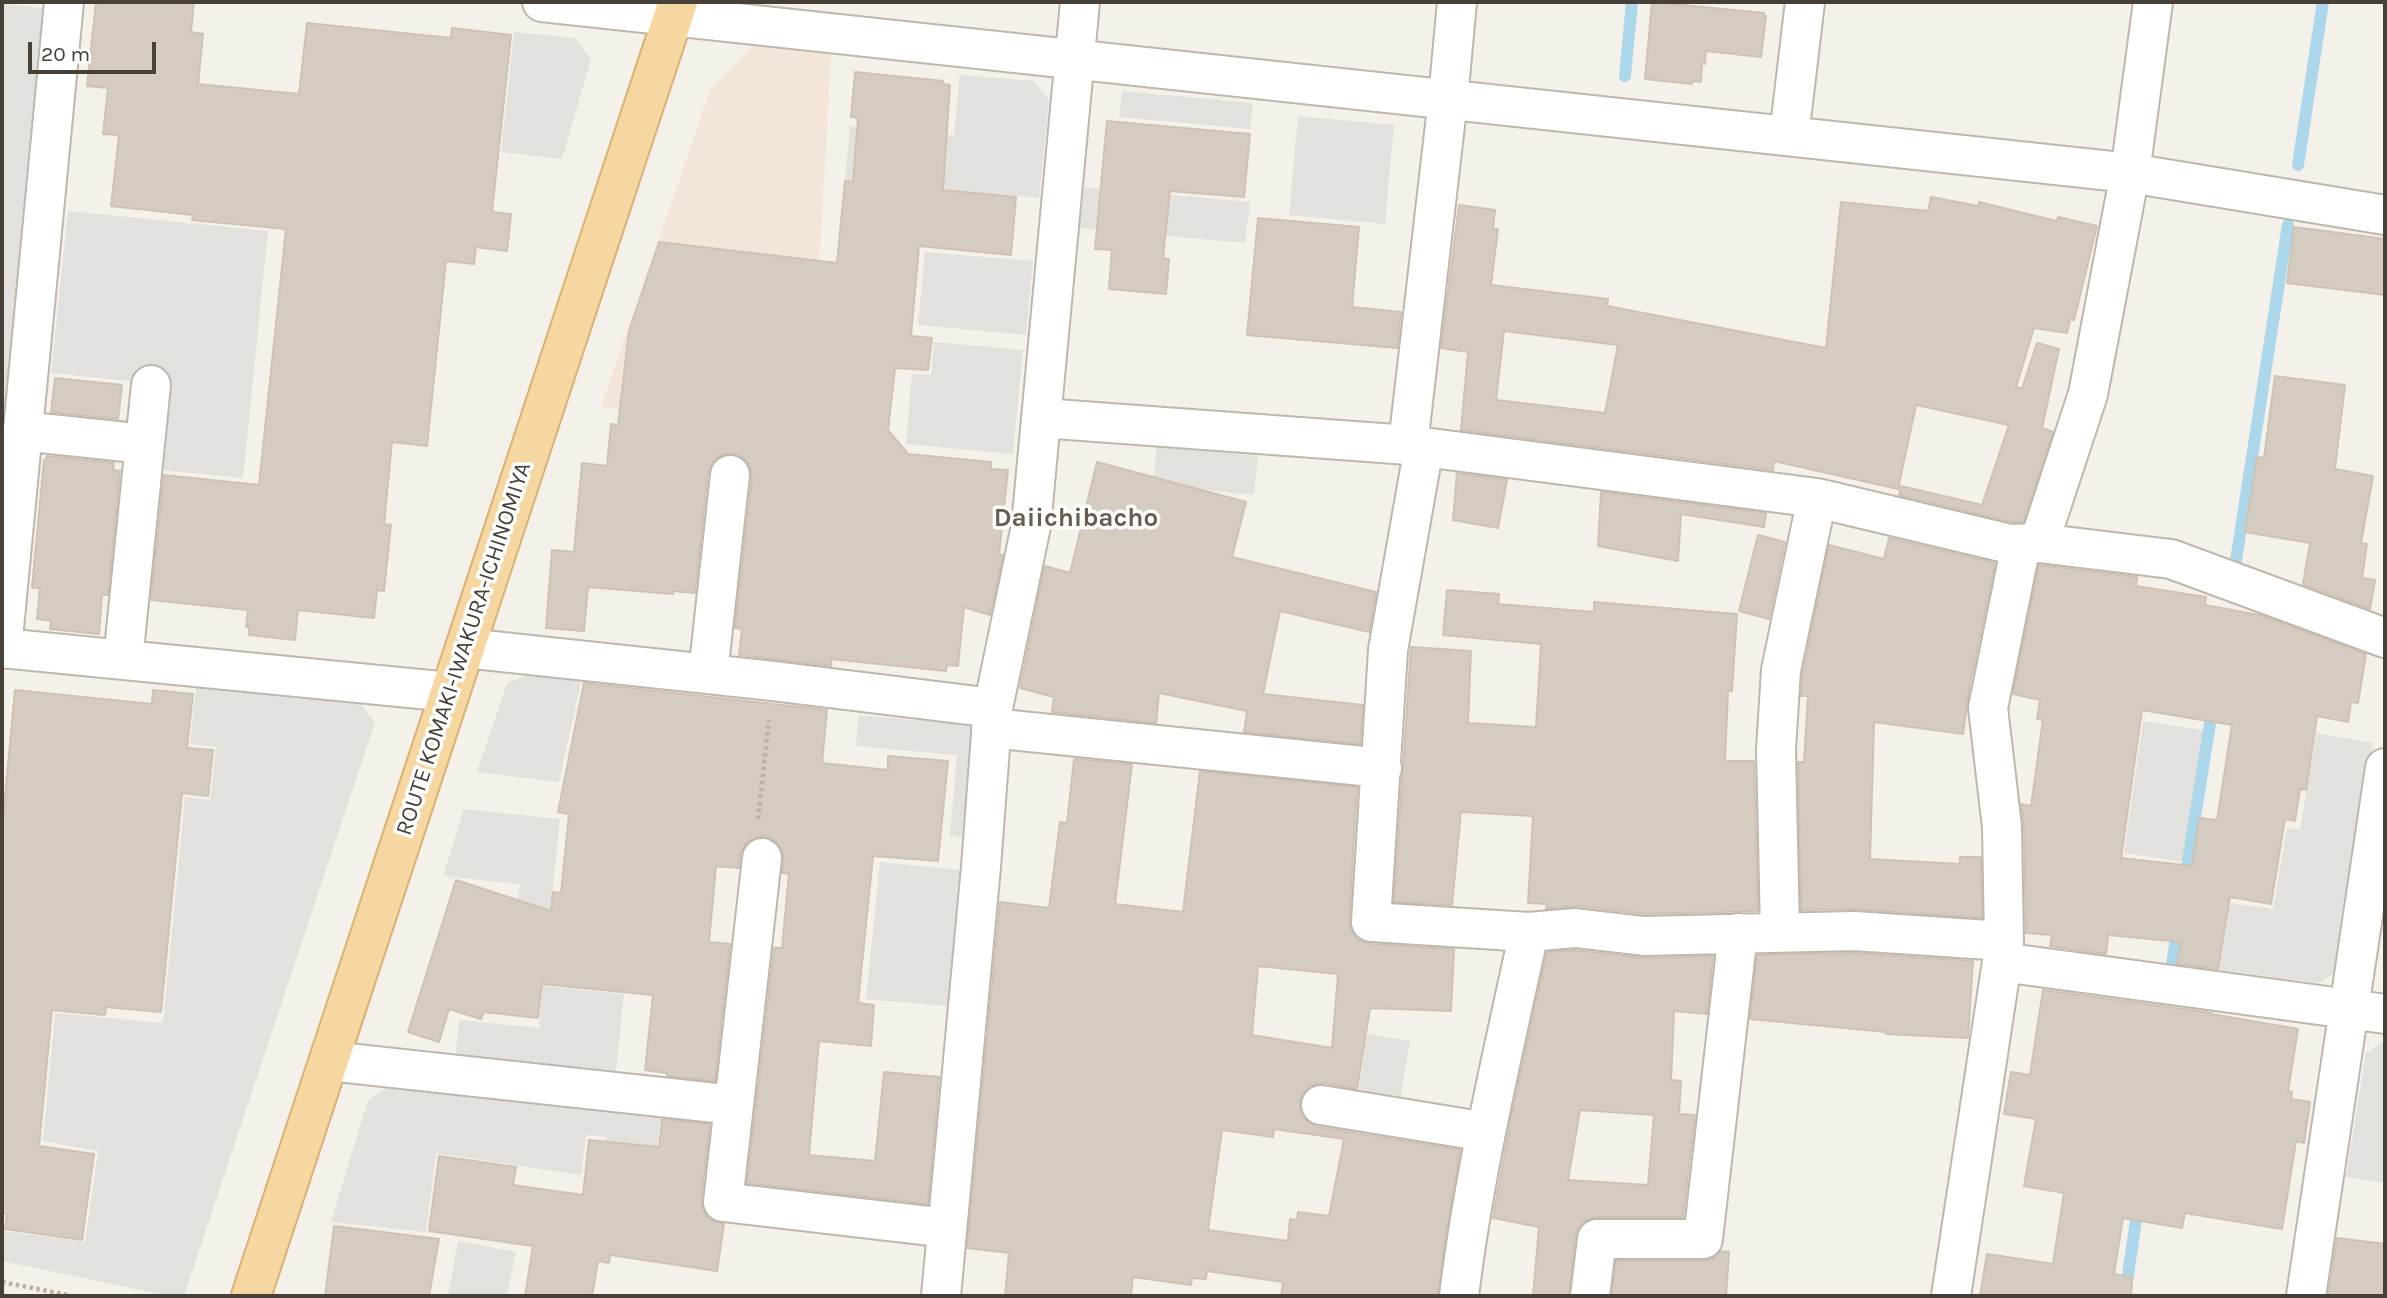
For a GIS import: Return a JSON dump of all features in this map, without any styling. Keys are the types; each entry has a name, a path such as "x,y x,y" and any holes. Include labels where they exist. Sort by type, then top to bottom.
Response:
{"main road":[{"name":"ROUTE KOMAKI-IWAKURA-ICHINOMIYA","path":"251,1296 676,9"}],"street":[{"path":"64,2 2,648 450,692"},
{"path":"542,2 676,9 1074,59 2130,173 2385,215"},
{"path":"941,1296 981,867 992,718 1031,526 1080,2"},
{"path":"1457,2 1416,446 1388,650 1371,922 1529,932 1575,928 1644,936 1854,931 2003,951 2367,1011"},
{"path":"1789,136 1805,2"},
{"path":"1951,1296 2003,951 2002,827 1988,708 2030,544 2088,394 2130,173 2153,2"},
{"path":"122,660 151,385"},
{"path":"1042,418 1416,446 1817,498 2010,544 2171,559 2385,638"},
{"path":"22,431 145,444"},
{"path":"708,674 730,475"},
{"path":"1780,932 1776,749 1781,670 1817,498"},
{"path":"465,648 773,681 992,718 1382,768"},
{"path":"2306,1296 2367,1011 2385,768"},
{"path":"762,858 723,1202 947,1228"},
{"path":"1459,1296 1466,1237 1486,1132 1529,932"},
{"path":"1590,1296 1597,1239 1703,1239 1738,933"},
{"path":"329,1061 734,1105"},
{"path":"1321,1105 1486,1132"}],"path":[{"path":"762,858 755,845 773,681"},
{"path":"2,1282 73,1296"}],"shaded area":[{"path":"2,4 44,8 2,444"},
{"path":"514,32 575,38 591,59 562,159 501,152"},
{"path":"754,45 831,54 820,249 791,426 601,407 711,88"},
{"path":"960,75 1034,81 1049,100 1039,198 845,180 850,126 954,135"},
{"path":"1122,91 1253,103 1250,129 1119,117"},
{"path":"1298,116 1394,125 1385,224 1289,215"},
{"path":"1084,187 1250,202 1245,243 1080,228"},
{"path":"68,211 268,231 243,478 150,469 158,384 51,373"},
{"path":"925,252 1033,261 1026,335 918,325"},
{"path":"934,342 1023,350 1013,454 906,444 912,374 931,375"},
{"path":"1157,446 1258,456 1254,495 1153,484"},
{"path":"533,673 582,677 559,782 477,772 507,683"},
{"path":"196,686 361,704 375,722 184,1296 169,1296 2,1261 2,1231 85,1242 98,1151 43,1141 55,1013 163,1023 185,797 210,800 216,747 190,744"},
{"path":"858,715 980,726 971,838 950,836 957,755 856,746"},
{"path":"2143,721 2204,730 2185,862 2124,853"},
{"path":"2316,733 2373,743 2335,973 2319,983 2219,970 2230,903 2273,909 2287,828 2300,830"},
{"path":"464,809 560,819 543,983 510,979 520,884 443,876"},
{"path":"880,862 969,871 956,1007 866,999"},
{"path":"543,986 624,994 615,1079 455,1062 459,1020 539,1028"},
{"path":"1367,1034 1410,1041 1398,1114 1356,1108"},
{"path":"2385,1040 2385,1183 2346,1177 2366,1053"},
{"path":"394,1083 661,1113 653,1179 602,1173 606,1137 586,1135 581,1175 436,1153 426,1232 331,1222 368,1100"},
{"path":"458,1241 516,1252 507,1296 448,1296"}],"building":[{"path":"96,2 194,2 191,32 203,34 198,84 299,94 307,23 451,38 452,28 511,35 492,212 511,214 507,251 476,247 474,264 446,261 427,446 392,442 384,524 391,525 384,591 377,590 374,618 298,610 295,640 249,635 249,627 246,627 248,610 151,600 164,475 259,485 286,229 192,220 193,215 111,206 119,135 103,134 108,88 87,86"},
{"path":"1652,2 1764,13 1766,16 1761,57 1706,51 1701,82 1693,81 1692,84 1645,79"},
{"path":"855,72 943,81 943,84 950,85 943,190 1016,197 1011,255 919,246 911,336 932,338 928,370 895,368 888,430 908,454 991,462 991,469 1008,470 999,554 1003,555 990,615 964,607 958,666 947,665 946,671 831,659 831,666 739,655 742,629 735,628 752,477 750,466 743,458 732,453 721,455 713,462 708,472 695,593 673,591 673,594 588,587 584,631 546,628 552,550 574,552 582,463 607,466 611,424 618,425 629,331 659,242 837,263 845,181 853,182 858,118 851,117"},
{"path":"1107,121 1250,134 1244,197 1170,191 1163,258 1169,259 1166,294 1109,289 1112,250 1095,249"},
{"path":"1931,197 1979,206 1979,202 2057,221 2058,217 2097,226 2074,320 2070,319 2067,333 2034,328 2016,387 2022,389 2037,343 2059,349 2042,428 2053,432 2023,522 2012,522 1899,495 1901,486 1982,505 2009,425 1916,405 1898,489 1774,461 1773,470 1461,430 1468,352 1441,348 1459,205 1495,210 1493,229 1498,229 1491,285 1608,299 1607,306 1826,348 1841,202 1928,211","holes":["1504,331 1618,345 1605,413 1496,400"]},
{"path":"1258,218 1359,227 1352,307 1401,312 1397,348 1247,335"},
{"path":"2294,227 2385,239 2385,295 2287,283"},
{"path":"2275,376 2345,385 2335,469 2373,476 2361,543 2367,544 2362,578 2375,580 2370,609 2303,584 2310,543 2245,532 2257,457 2264,458"},
{"path":"55,378 122,385 118,419 51,412"},
{"path":"47,456 114,463 113,470 120,471 108,595 102,595 99,634 50,629 51,621 37,619 40,588 32,588 44,460"},
{"path":"1097,462 1246,502 1232,557 1376,592 1369,632 1280,611 1263,694 1363,705 1360,744 1244,732 1247,711 1159,693 1156,723 1052,712 1054,697 1020,688 1045,566 1070,573"},
{"path":"1457,473 1507,480 1498,528 1453,520"},
{"path":"1601,492 1766,513 1764,527 1681,514 1678,561 1598,546"},
{"path":"1758,535 1785,542 1769,619 1739,611"},
{"path":"1889,538 1995,563 1970,684 1963,734 1874,722 1870,859 1960,864 1960,857 1981,857 1982,918 1855,909 1801,910 1798,762 1804,762 1808,696 1801,696 1803,673 1829,545 1884,559"},
{"path":"2039,565 2137,577 2136,586 2206,597 2205,605 2259,615 2366,654 2358,703 2351,702 2348,722 2317,716 2306,790 2300,789 2295,821 2285,819 2271,904 2230,897 2218,969 2177,964 2181,942 2108,935 2106,954 2050,946 2052,935 2026,933 2024,827 2021,804 2031,806 2043,720 2037,719 2040,700 2013,694","holes":["2142,710 2232,725 2217,820 2199,818 2192,866 2121,858"]},
{"path":"1447,590 1499,594 1498,604 1594,612 1594,602 1737,614 1732,691 1728,691 1725,761 1754,761 1758,911 1645,914 1577,906 1546,909 1547,904 1528,903 1533,816 1461,812 1452,905 1394,902 1411,647 1471,651 1468,723 1536,727 1541,644 1443,635"},
{"path":"584,683 827,710 822,763 888,770 888,756 948,761 938,861 873,856 858,1003 874,1005 871,1046 819,1041 809,1155 875,1161 884,1072 939,1077 928,1204 747,1183 774,948 782,948 789,874 782,873 782,849 774,840 765,836 754,838 745,844 740,855 739,868 716,866 709,942 730,944 715,1081 667,1076 667,1073 645,1070 653,995 542,984 538,1018 484,1012 481,1019 449,1009 439,1042 408,1032 456,880 551,911 553,892 561,893 569,814 558,812"},
{"path":"15,690 152,704 153,690 193,694 187,748 213,750 208,796 182,793 161,1012 106,1007 105,1015 52,1010 39,1146 94,1154 82,1240 5,1229 7,1214 2,1213 2,829"},
{"path":"1074,759 1132,764 1115,904 1183,912 1200,771 1357,787 1349,921 1351,931 1358,940 1370,944 1454,949 1451,1011 1370,1008 1357,1089 1325,1083 1313,1085 1305,1091 1300,1101 1300,1112 1307,1121 1317,1127 1460,1150 1438,1296 1281,1296 1283,1282 1207,1271 1206,1279 1192,1278 1191,1285 1133,1277 1131,1296 1005,1296 1009,1253 967,1248 1000,902 1049,908 1060,822 1067,823","holes":["1258,966 1338,974 1332,1048 1252,1035","1274,1129 1344,1139 1329,1216 1298,1212 1297,1220 1290,1219 1288,1241 1208,1230 1222,1130 1273,1137"]},
{"path":"1575,950 1644,958 1713,956 1707,1014 1674,1011 1671,1080 1681,1081 1679,1114 1695,1115 1683,1217 1597,1217 1586,1220 1575,1236 1569,1296 1533,1296 1539,1227 1493,1218 1511,1118 1547,952","holes":["1580,1110 1654,1115 1648,1185 1568,1180"]},
{"path":"1854,953 1973,961 1968,1038 1886,1034 1750,1019 1757,955"},
{"path":"2043,990 2212,1013 2298,1029 2288,1091 2292,1092 2291,1099 2310,1102 2304,1143 2296,1141 2282,1229 2185,1213 2182,1228 2123,1218 2114,1274 2132,1277 2131,1296 1980,1296 1987,1254 2053,1264 2064,1193 2024,1186 2036,1119 2004,1114 2011,1072 2030,1075"},
{"path":"662,1119 710,1124 701,1200 709,1219 724,1224 717,1271 610,1255 609,1263 598,1261 592,1296 525,1296 533,1246 429,1231 439,1156 516,1167 513,1185 583,1195 589,1140 659,1147"},
{"path":"334,1226 439,1239 429,1296 325,1296"},
{"path":"2337,1238 2385,1244 2385,1296 2328,1296"},
{"path":"1721,1251 1729,1252 1726,1296 1612,1296 1616,1261 1703,1261 1714,1258"}],"waterway":[{"path":"1625,76 1632,2"},
{"path":"2298,165 2323,2"},
{"path":"2235,567 2288,225"},
{"path":"2185,880 2213,705"},
{"path":"2172,964 2178,926"},
{"path":"2125,1296 2138,1206"}],"district":[{"name":"Daiichibacho","path":"1076,519"}]}
